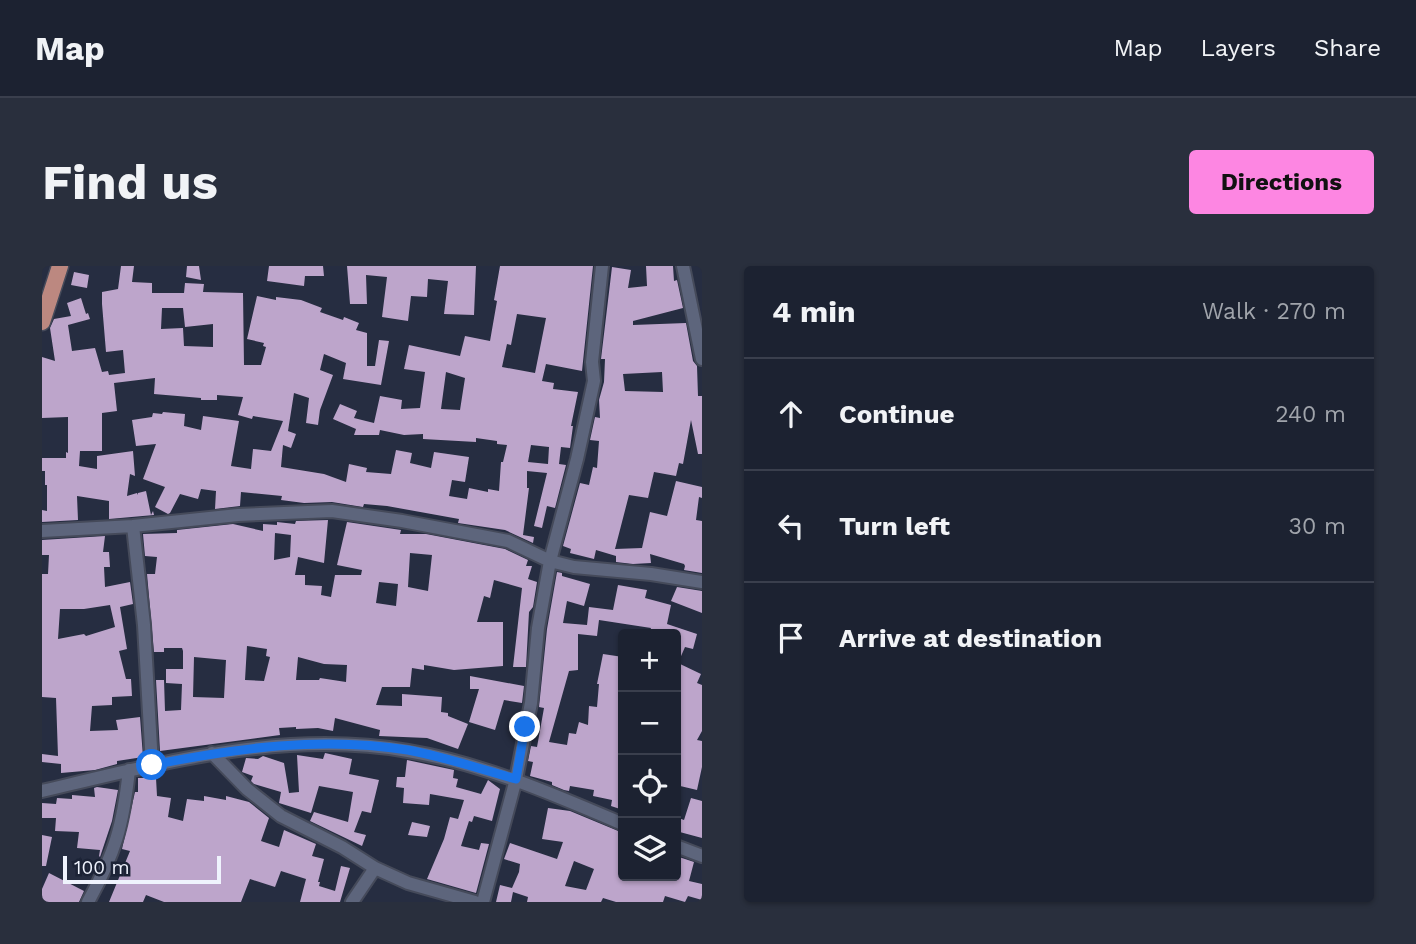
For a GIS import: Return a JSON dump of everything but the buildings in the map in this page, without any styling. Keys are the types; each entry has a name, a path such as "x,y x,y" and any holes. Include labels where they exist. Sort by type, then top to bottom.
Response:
{"main road":[{"path":"42,322 60,266"}],"street":[{"path":"483,902 516,779 531,704 538,628 550,561 578,459 594,381 592,362 602,266"},
{"path":"682,266 699,327 702,359"},
{"path":"42,531 134,526 238,515 332,511 508,541 550,561 582,568 702,582"},
{"path":"134,526 144,625 152,765"},
{"path":"42,790 212,753 300,743 356,745 407,750 516,779 618,822"},
{"path":"212,753 247,789 281,817 408,883 475,902"},
{"path":"88,902 116,845 125,812 129,770"},
{"path":"681,848 702,856"},
{"path":"352,902 375,868"}],"route":[{"path":"152,765 212,753 300,743 356,745 407,750 516,779 525,727"}]}
